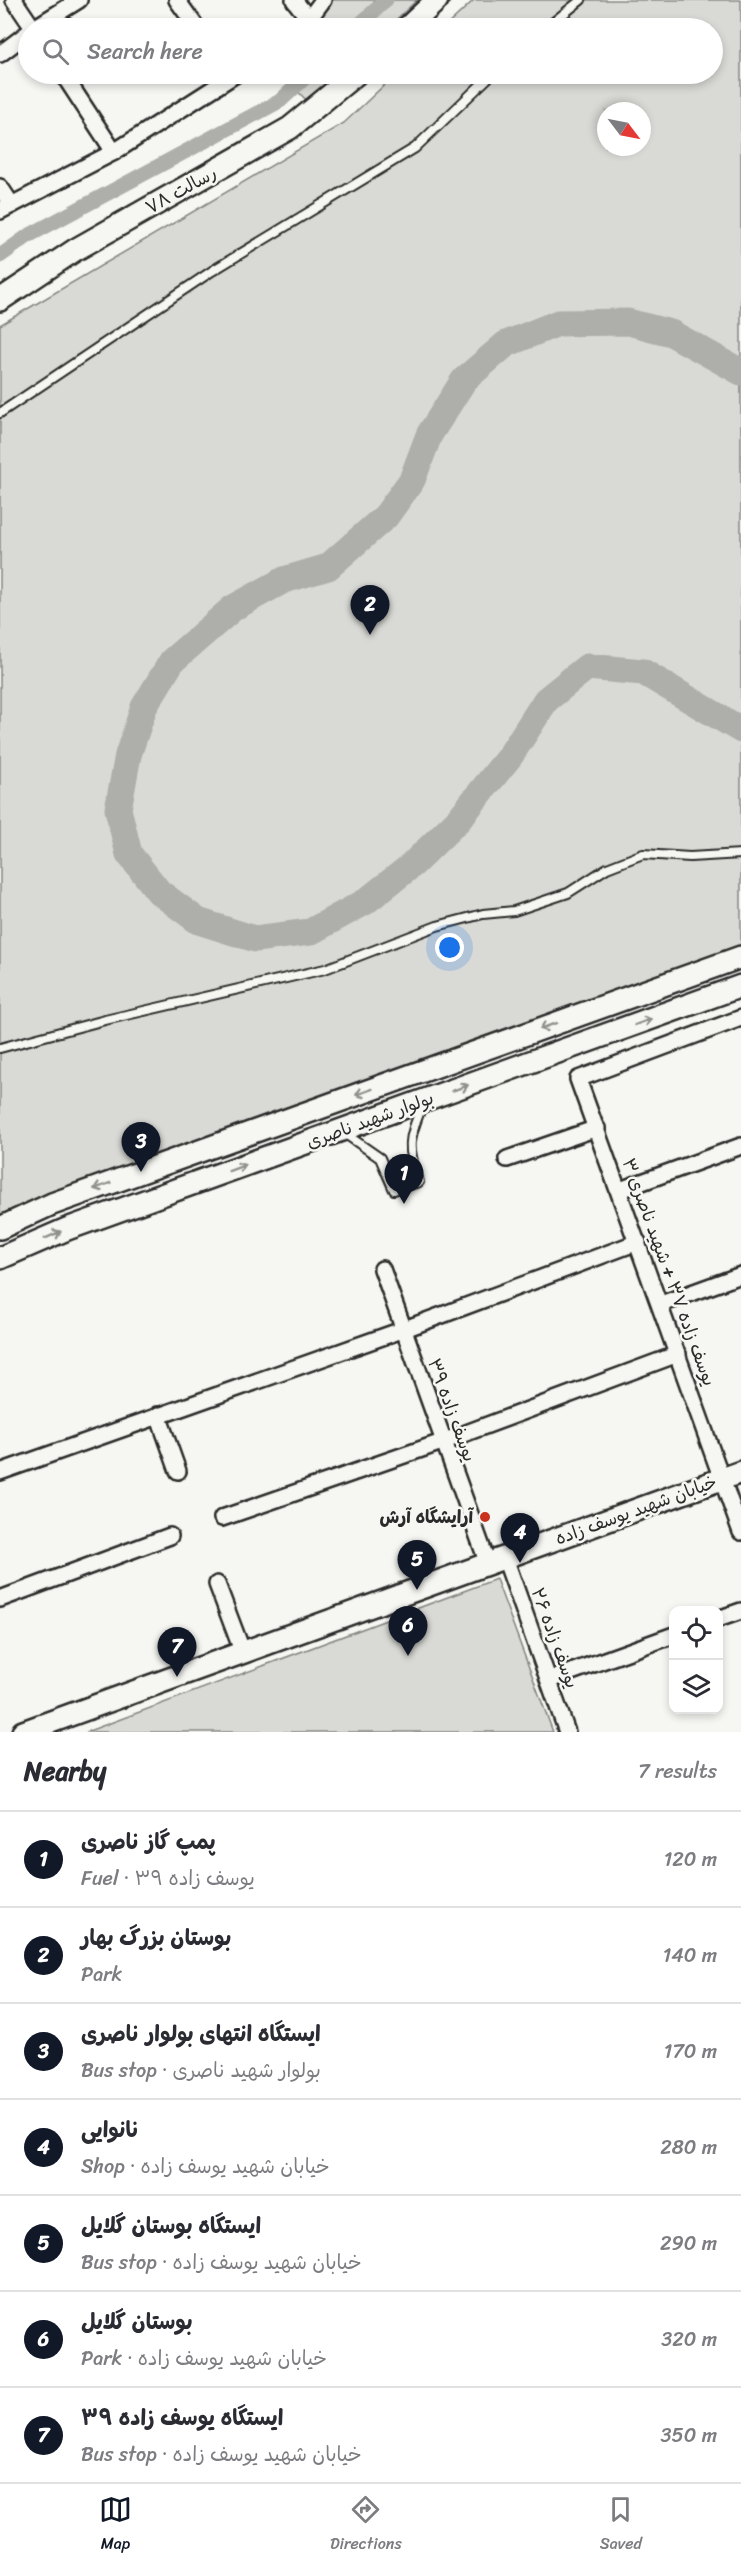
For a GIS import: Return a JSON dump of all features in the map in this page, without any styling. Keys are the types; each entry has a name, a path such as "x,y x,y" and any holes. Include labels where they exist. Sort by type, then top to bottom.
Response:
{"main road":[{"path":"418,18 437,0"},
{"name":"رسالت ۷۸","path":"0,300 75,250 290,128 344,84"},
{"name":"بولوار شهید ناصری","path":"0,1228 52,1204 741,957"},
{"name":"بولوار شهید ناصری","path":"0,1258 67,1228 741,986"},
{"path":"587,1011 598,1038"},
{"name":"خیابان شهید یوسف زاده","path":"23,1732 731,1476"}],"street":[{"path":"14,0 27,18"},
{"path":"50,18 79,0"},
{"path":"177,0 190,18"},
{"path":"294,0 308,18"},
{"path":"310,18 323,0"},
{"path":"0,54 18,40"},
{"path":"70,84 114,152"},
{"path":"0,187 6,208 114,152 218,84"},
{"name":"یوسف زاده ۳۷ + شهید ناصری ۳","path":"741,1018 578,1079 678,1354 731,1476 741,1532"},
{"path":"507,1159 597,1128"},
{"path":"620,1190 741,1146"},
{"path":"0,1472 402,1330 638,1242"},
{"name":"یوسف زاده ۳۹","path":"382,1269 442,1442 497,1561"},
{"path":"661,1304 741,1275"},
{"path":"222,1518 442,1442 678,1354"},
{"path":"158,1415 178,1471"},
{"path":"0,1599 170,1536"},
{"name":"یوسف زاده ۲۶","path":"497,1561 549,1680 567,1732"},
{"path":"217,1584 243,1653"},
{"path":"723,1617 741,1611"},
{"path":"549,1680 669,1637"}],"lane":[{"path":"558,18 581,0"},
{"path":"0,413 212,271 415,148 482,84"},
{"path":"0,1048 105,1020 325,969 437,926 483,914 514,912 568,893 607,868 643,854 690,857 741,854"},
{"path":"340,1131 364,1144 380,1158 394,1190 419,1182 409,1150 412,1132 425,1100"}],"shaded area":[{"path":"324,0 417,0 398,18 312,18"},
{"path":"474,0 741,0 741,946 73,1184 0,1220 0,325 344,123 385,84 723,84 723,18 455,18"},
{"path":"291,84 328,84 308,102"},
{"path":"496,1579 553,1732 86,1732"}],"waterway":[{"path":"367,18 386,0"},
{"path":"0,256 28,236 280,101 298,84"},
{"path":"741,372 671,333 628,322 558,323 506,344 464,380 429,435 412,480 386,516 328,567 284,580 233,608 172,661 144,707 128,755 118,809 129,854 159,892 198,921 255,939 310,932 365,902 412,865 459,819 510,756 546,700 587,667 643,672 741,730"}],"place":[{"name":"بوستان بزرگ بهار","path":"370,635"},
{"name":"ایستگاه انتهای بولوار ناصری","path":"141,1172"},
{"name":"پمپ گاز ناصری","path":"404,1204"},
{"name":"آرایشگاه آرش","path":"485,1517"},
{"name":"نانوایی","path":"520,1563"},
{"name":"ایستگاه بوستان گلایل","path":"417,1590"},
{"name":"بوستان گلایل","path":"408,1656"},
{"name":"ایستگاه یوسف زاده ۳۹","path":"177,1677"}]}
